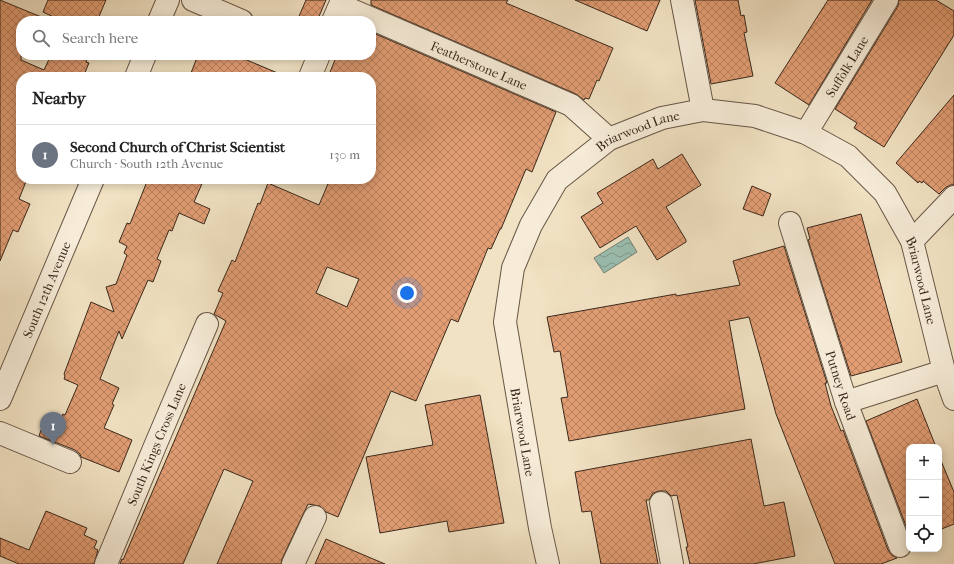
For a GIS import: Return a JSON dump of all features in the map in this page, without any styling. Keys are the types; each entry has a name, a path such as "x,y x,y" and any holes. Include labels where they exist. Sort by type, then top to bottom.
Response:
{"street":[{"path":"161,16 168,0"},
{"path":"193,0 230,16"},
{"path":"682,0 703,110"},
{"name":"Suffolk Lane","path":"806,133 887,0"},
{"name":"Featherstone Lane","path":"376,29 571,105 609,139"},
{"path":"138,72 143,60"},
{"path":"312,72 317,60"},
{"name":"Briarwood Lane","path":"548,564 540,528 505,322 513,268 531,225 557,180 609,139 662,118 703,110 755,116 806,133 848,156 886,193 912,241 944,371 954,399"},
{"name":"South 12th Avenue","path":"0,399 91,184"},
{"path":"912,241 954,197"},
{"name":"Putney Road","path":"790,223 846,402 900,546"},
{"name":"South Kings Cross Lane","path":"106,564 207,324"},
{"path":"846,402 944,371"},
{"path":"0,433 70,462"},
{"path":"661,503 672,564"},
{"path":"293,564 315,517"}],"water":[{"path":"628,237 637,252 604,273 594,258"}],"building":[{"path":"0,0 39,16 16,16 16,60 21,60 44,70 49,60 87,60 86,62 89,63 85,72 16,72 16,184 25,184 19,199 30,204 18,232 13,230 0,261"},
{"path":"48,0 106,0 99,16 51,16 43,12"},
{"path":"306,0 326,0 319,16 299,16"},
{"path":"371,0 508,0 506,3 613,48 599,81 597,80 589,99 585,98 584,100 576,94 371,5"},
{"path":"575,0 660,0 647,31"},
{"path":"695,0 738,0 741,16 744,15 747,32 744,33 753,76 711,84"},
{"path":"828,0 872,0 809,105 775,83"},
{"path":"899,0 936,0 954,11 954,35 884,147 854,128 857,123 835,109 898,6"},
{"path":"376,34 556,112 532,172 526,169 501,229 491,249 488,248 458,322 451,319 416,401 391,391 338,517 326,512 320,506 308,504 281,564 217,564 253,481 224,469 183,564 120,564 226,321 214,314 223,293 218,291 232,260 235,262 258,203 260,204 268,184 319,205 328,184 376,184 376,72 330,72 335,60 376,60","holes":["327,267 359,279 347,307 316,293"]},
{"path":"196,60 247,60 275,72 191,72"},
{"path":"954,95 954,185 950,185 945,188 939,194 923,181 922,183 919,181 918,183 896,163"},
{"path":"682,154 701,185 666,207 686,242 657,260 636,226 600,248 581,217 603,203 597,193 653,159 658,169"},
{"path":"146,184 202,184 194,202 210,209 204,224 179,213 172,231 169,230 157,259 161,261 153,282 148,280 122,339 119,331 100,379 119,388 112,404 114,405 104,428 132,440 119,472 81,457 75,450 39,436 44,422 50,425 53,418 60,420 63,414 65,415 78,385 64,379 64,374 91,302 114,312 106,287 116,284 127,255 124,253 127,246 119,242 127,223 130,224"},
{"path":"752,186 771,194 763,216 743,209"},
{"path":"861,214 902,362 851,376 808,240 810,239 807,228"},
{"path":"784,246 827,383 825,383 831,406 841,431 843,430 888,550 897,558 881,564 835,564 776,414 749,317 729,321 745,409 569,441 561,398 568,397 560,351 554,352 547,317 676,294 676,296 740,285 733,261"},
{"path":"480,395 504,523 449,532 447,521 380,533 366,457 433,445 425,405"},
{"path":"917,399 935,444 906,444 906,526 866,421"},
{"path":"751,439 764,506 784,502 795,556 753,564 690,564 677,495 671,496 666,491 659,491 653,493 649,500 646,500 658,564 601,564 591,511 582,512 575,472"},
{"path":"942,463 954,492 954,524 942,529"},
{"path":"46,511 87,528 84,535 97,541 94,548 98,550 94,564 19,564 0,556 0,538 29,550"},
{"path":"326,539 385,564 315,564"}],"place":[{"name":"Second Church of Christ Scientist","path":"53,445"}]}
